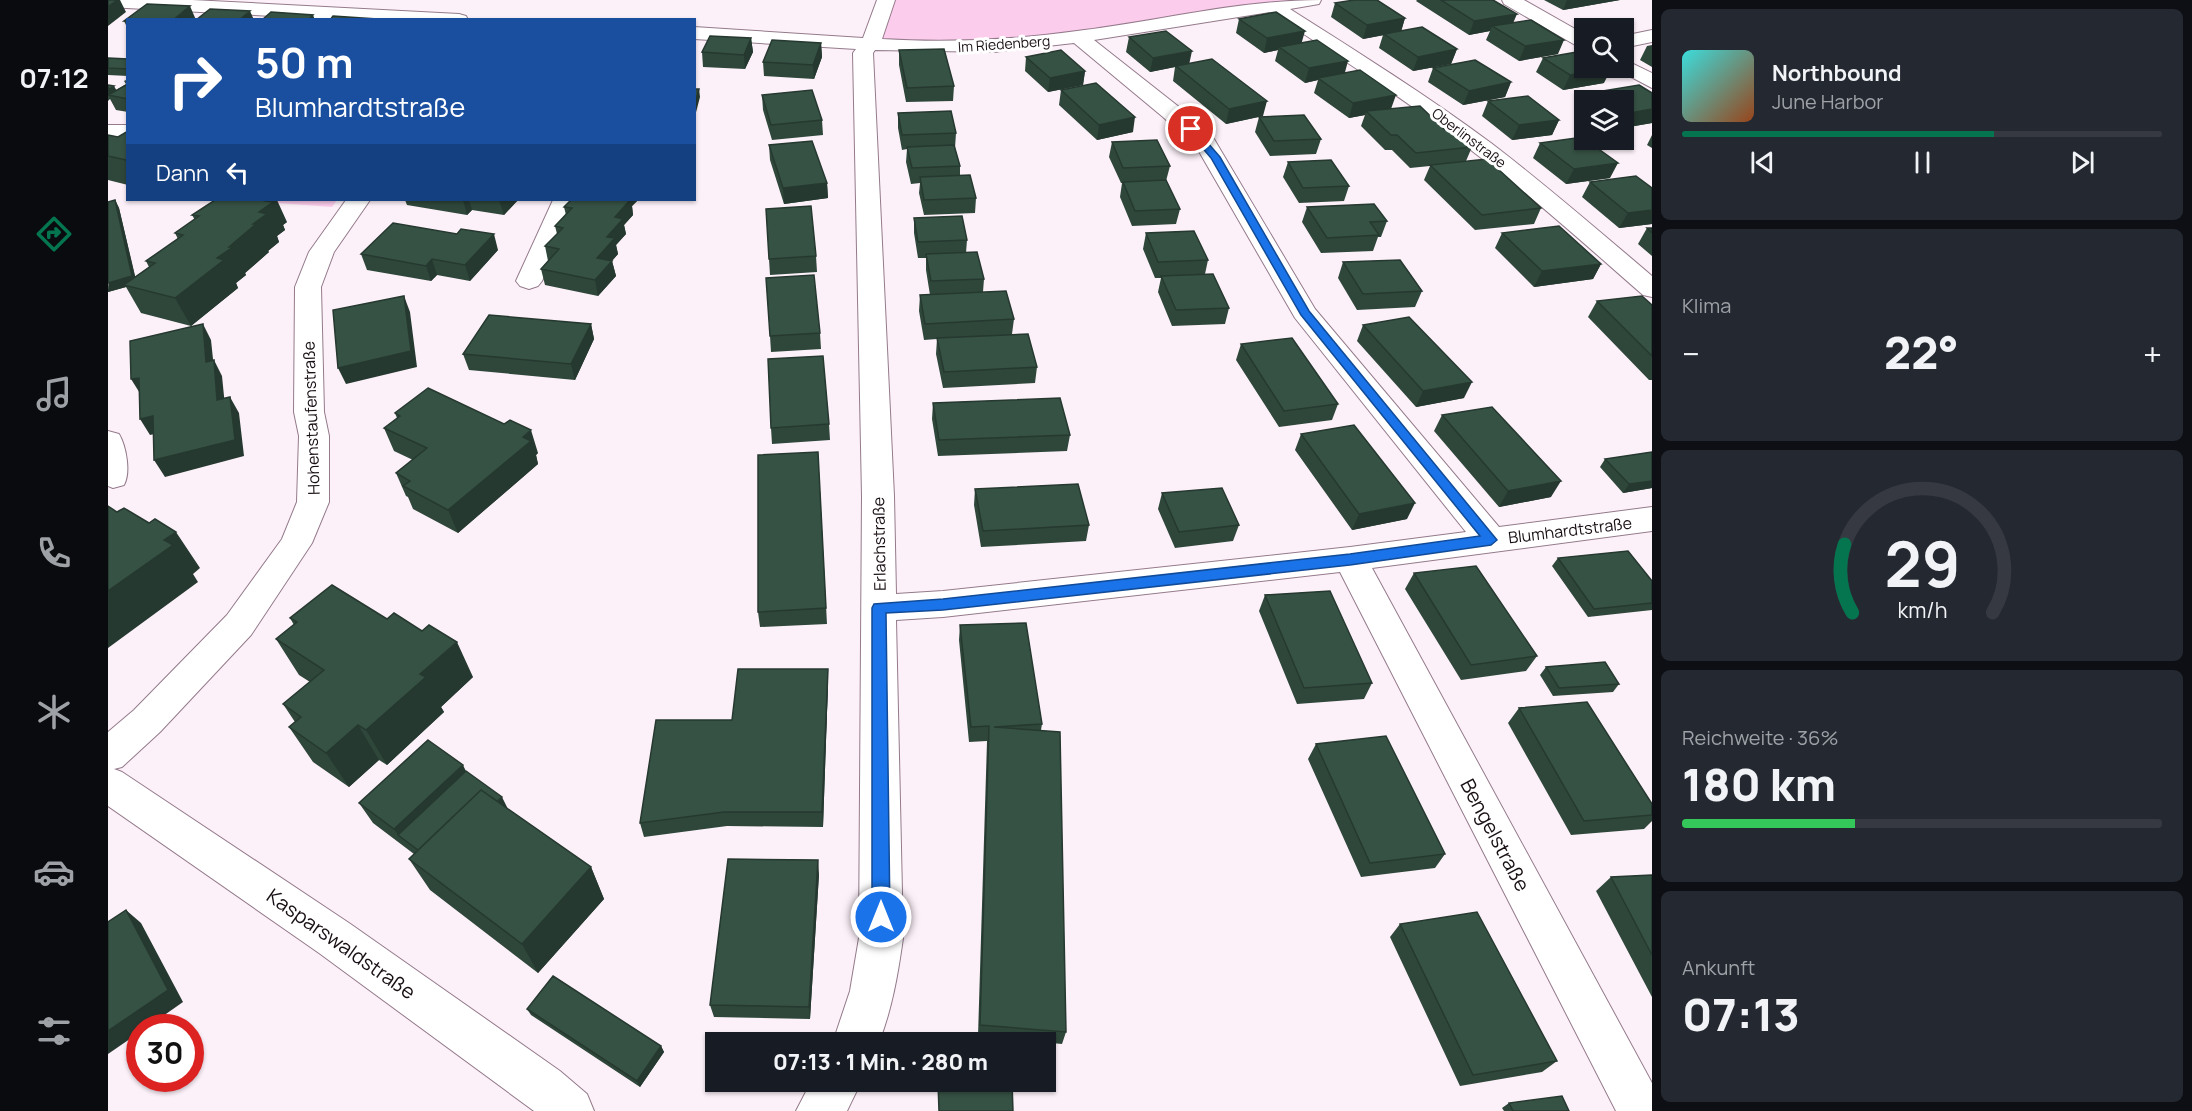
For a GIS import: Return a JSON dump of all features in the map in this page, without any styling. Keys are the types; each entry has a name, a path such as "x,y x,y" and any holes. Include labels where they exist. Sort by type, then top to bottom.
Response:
{"street":[{"name":"Erlachstraße","path":"860,1032 875,983 881,938 874,327 863,53 870,44 886,0"},
{"name":"Im Riedenberg","path":"696,33 951,48 1078,37 1312,0"},
{"path":"1510,0 1574,36"},
{"path":"108,1 422,18"},
{"name":"Oberlinstraße","path":"1273,6 1459,130 1537,190 1652,289"},
{"path":"1634,40 1652,36"},
{"path":"1078,37 1172,112 1206,144 1304,312 1491,540"},
{"path":"1634,71 1652,82"},
{"path":"108,132 126,132"},
{"name":"Hohenstaufenstraße","path":"108,755 147,721 239,625 296,543 314,502 314,436 309,412 310,276 318,258 357,201"},
{"path":"529,281 565,201"},
{"path":"108,441 113,477"},
{"name":"Blumhardtstraße","path":"879,608 943,604 1350,560 1652,519"},
{"name":"Bengelstraße","path":"1350,560 1641,1111"},
{"name":"Kasparswaldstraße","path":"108,784 334,938 543,1088 570,1111"},
{"path":"820,1111 832,1092"}],"shaded area":[{"path":"886,0 1312,0 1078,37 870,44"},
{"path":"250,201 336,201 332,207"}],"building":[{"path":"108,0 117,0 108,7"},
{"path":"1377,0 1405,18 1367,25 1335,3"},
{"path":"1441,0 1493,0 1517,14 1474,21"},
{"path":"147,4 190,6 175,18 128,18"},
{"path":"210,9 250,11 241,18 199,18"},
{"path":"271,12 313,15 310,18 264,18"},
{"path":"1276,12 1305,31 1267,38 1239,19"},
{"path":"333,16 362,18 332,18"},
{"path":"1531,20 1564,40 1525,46 1492,26"},
{"path":"1422,27 1457,49 1418,57 1384,34"},
{"path":"1166,31 1192,51 1153,58 1129,37"},
{"path":"710,36 751,38 744,55 702,52"},
{"path":"772,40 821,43 813,65 763,62"},
{"path":"1317,40 1348,61 1309,68 1279,47"},
{"path":"944,49 954,86 907,88 899,50"},
{"path":"1061,50 1085,71 1050,78 1026,57"},
{"path":"1574,53 1574,74 1570,75 1543,58"},
{"path":"108,58 126,59 126,69 108,68"},
{"path":"1212,59 1267,101 1229,109 1176,66"},
{"path":"1475,60 1511,82 1469,91 1433,68"},
{"path":"1360,70 1396,95 1353,103 1318,78"},
{"path":"1096,83 1135,117 1099,125 1061,90"},
{"path":"126,85 126,99 108,95"},
{"path":"1639,85 1652,93 1652,109 1634,112 1634,90 1609,90"},
{"path":"812,90 822,120 771,125 762,95"},
{"path":"1528,96 1559,120 1519,125 1488,101"},
{"path":"1420,106 1445,130 1453,129 1472,147 1416,153 1397,135 1391,135 1366,111"},
{"path":"951,111 956,133 902,135 898,113"},
{"path":"1304,115 1321,139 1274,141 1259,117"},
{"path":"126,132 126,160 108,156 108,135 118,137"},
{"path":"1574,138 1574,150 1600,150 1618,163 1574,169 1540,143"},
{"path":"1157,140 1170,166 1123,168 1112,142"},
{"path":"812,141 827,183 783,188 769,145"},
{"path":"954,145 960,166 912,168 907,147"},
{"path":"1487,159 1541,208 1482,215 1430,165"},
{"path":"1331,160 1349,186 1303,188 1288,162"},
{"path":"970,175 976,198 924,200 920,177"},
{"path":"1636,176 1652,188 1652,210 1628,213 1590,182"},
{"path":"1166,180 1180,209 1135,211 1123,182"},
{"path":"115,200 132,276 108,283 108,202"},
{"path":"213,201 273,202 259,212 267,214 229,247 233,247 217,258 224,260 175,298 124,285 155,263 146,261 183,235 175,233 199,216 192,215"},
{"path":"570,201 629,201 615,217 623,219 607,237 615,238 597,258 612,261 595,280 541,269 559,249 545,246 563,228 555,226 572,208 564,207"},
{"path":"1374,204 1387,221 1370,222 1379,235 1327,238 1307,207"},
{"path":"811,206 816,256 769,259 766,209"},
{"path":"962,216 967,240 918,242 914,218"},
{"path":"393,223 457,234 461,229 494,234 465,265 432,259 426,266 361,254"},
{"path":"1559,226 1601,264 1542,271 1502,233"},
{"path":"1194,231 1208,260 1158,262 1146,233"},
{"path":"977,252 984,279 931,281 926,254"},
{"path":"1400,260 1422,291 1363,294 1343,262"},
{"path":"1213,274 1229,308 1176,310 1161,276"},
{"path":"814,275 820,333 770,336 766,278"},
{"path":"1006,291 1014,319 925,324 920,295"},
{"path":"404,296 411,351 338,368 333,310"},
{"path":"1642,296 1652,305 1652,356 1597,301"},
{"path":"489,315 591,324 571,364 463,354"},
{"path":"1409,317 1472,382 1423,391 1363,325"},
{"path":"203,324 206,362 214,360 217,400 230,397 235,440 154,460 153,416 140,419 139,378 131,379 130,341"},
{"path":"1028,334 1037,367 944,372 937,338"},
{"path":"1292,338 1338,404 1284,411 1241,344"},
{"path":"823,356 829,424 771,428 768,359"},
{"path":"428,388 504,424 510,420 531,430 523,437 531,441 448,510 403,486 410,481 396,473 427,448 384,428 400,416 395,413"},
{"path":"1060,398 1070,435 939,440 933,403"},
{"path":"1492,407 1561,481 1508,491 1442,415"},
{"path":"1354,425 1415,503 1359,514 1301,434"},
{"path":"818,452 826,608 758,612 758,455"},
{"path":"1652,452 1652,481 1629,484 1605,459"},
{"path":"1078,484 1089,525 983,531 975,489"},
{"path":"1222,488 1239,525 1179,532 1162,493"},
{"path":"108,506 117,512 124,508 149,523 155,519 176,532 164,540 173,545 108,591"},
{"path":"1628,551 1652,581 1652,603 1594,609 1558,558"},
{"path":"1476,566 1537,656 1471,665 1414,573"},
{"path":"332,585 387,619 394,613 422,631 429,625 457,642 420,674 426,677 366,730 358,725 326,753 289,727 301,717 283,704 324,670 276,639 297,622 290,618"},
{"path":"1330,591 1372,683 1304,688 1265,595"},
{"path":"1026,623 1042,724 994,727 1060,732 1066,1032 980,1025 989,726 971,727 960,625"},
{"path":"1605,662 1619,684 1559,688 1546,667"},
{"path":"738,669 828,669 822,812 724,812 640,823 656,720 732,720"},
{"path":"1587,702 1652,804 1652,815 1584,821 1519,708"},
{"path":"1386,736 1445,854 1370,863 1316,744"},
{"path":"428,740 463,765 394,829 359,803"},
{"path":"466,771 502,797 497,801 481,790 418,850 398,835"},
{"path":"481,790 591,867 522,944 409,859"},
{"path":"728,859 818,860 809,1007 710,1005"},
{"path":"1652,875 1652,955 1611,877"},
{"path":"126,910 168,990 133,1014 126,1014 126,1019 108,1031 108,922"},
{"path":"1477,912 1557,1061 1473,1075 1400,924"},
{"path":"553,976 661,1046 637,1081 527,1009"},
{"path":"938,1092 1012,1092 1013,1111 939,1111"},
{"path":"1562,1096 1569,1111 1513,1111 1509,1103"}],"route":[{"path":"881,917 879,608 943,604 1350,560 1491,540 1304,312 1215,157 1191,129"}]}
